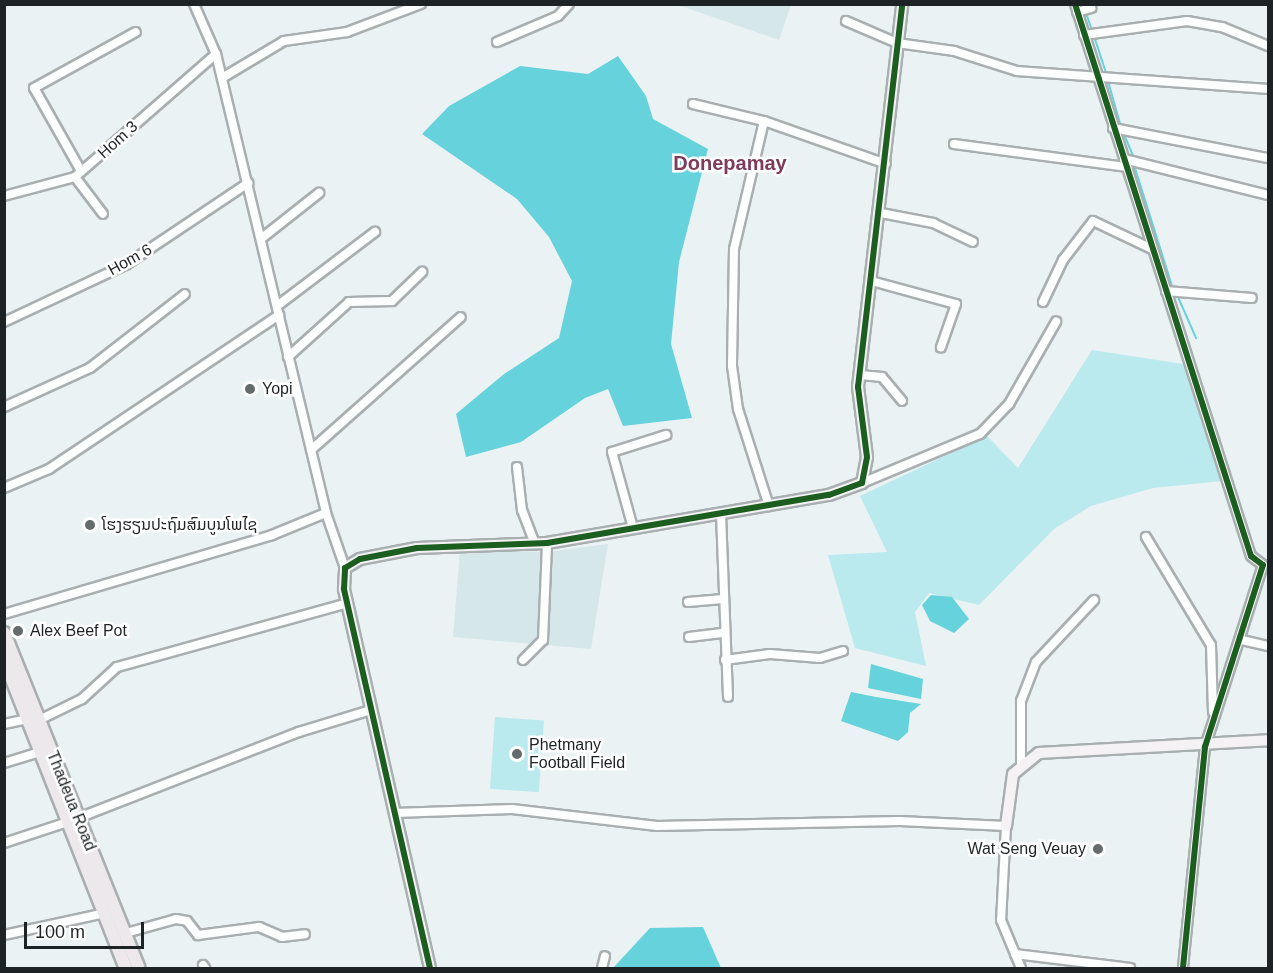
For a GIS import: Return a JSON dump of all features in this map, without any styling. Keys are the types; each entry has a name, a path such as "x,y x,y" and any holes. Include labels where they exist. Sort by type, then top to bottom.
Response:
{"main road":[{"name":"Thadeua Road","path":"4,633 33,719 73,820 126,969"},
{"name":"Thadeua Road","path":"4,659 33,719 40,752 126,933 139,969"}],"street":[{"path":"194,4 216,54 262,238 326,513 345,568 347,603 430,969"},
{"path":"222,78 285,41 347,32 421,4"},
{"path":"497,42 558,16 568,4"},
{"path":"862,483 867,457 860,375 874,282 902,4"},
{"path":"1083,9 1096,76 1116,129 1152,249 1251,556 1266,566 1242,640 1213,714 1204,747 1183,969"},
{"path":"846,21 897,43 954,51 1017,71 1269,89"},
{"path":"1089,33 1187,21 1222,27 1269,46"},
{"path":"103,214 78,174 34,88 136,32"},
{"name":"Hom 3","path":"4,196 78,174 216,54"},
{"path":"693,104 764,121 886,164"},
{"path":"764,121 734,249 732,366 738,409 770,506"},
{"path":"1116,129 1269,158"},
{"path":"954,144 1127,167"},
{"path":"1124,159 1269,195"},
{"name":"Hom 6","path":"4,322 127,264 248,183"},
{"path":"262,238 319,193"},
{"path":"881,213 933,223 973,242"},
{"path":"1043,302 1063,260 1093,221 1152,249"},
{"path":"277,306 375,232"},
{"path":"288,357 349,302 392,301 422,272"},
{"path":"874,282 956,304 941,347"},
{"path":"1166,291 1252,298"},
{"path":"4,407 90,368 185,294"},
{"path":"4,488 49,469 279,315"},
{"path":"311,450 461,316"},
{"path":"345,568 360,559 417,548 547,543 770,506 862,483 980,434 1009,404 1056,322"},
{"path":"860,375 882,377 902,401"},
{"path":"633,528 612,452 666,435"},
{"path":"517,467 522,510 535,544"},
{"path":"4,614 272,535 326,513"},
{"path":"721,514 728,698"},
{"path":"1146,537 1211,645 1213,714"},
{"path":"523,660 543,640 547,543"},
{"path":"688,602 723,599"},
{"path":"1021,969 1000,910 1009,786 1021,763 1021,701 1036,662 1094,600"},
{"path":"4,724 33,719 82,699 117,667 347,603"},
{"path":"689,637 724,633"},
{"path":"1242,640 1269,646"},
{"path":"725,660 770,654 820,658 843,651"},
{"path":"4,843 73,820 299,732 371,710"},
{"path":"1021,763 1047,751 1204,747 1269,740"},
{"path":"4,763 40,752"},
{"path":"394,813 512,809 657,826 900,821 1006,826"},
{"path":"4,935 105,913"},
{"path":"126,933 176,919 187,921 198,935 259,927 282,937 305,934"},
{"path":"1015,954 1130,969"},
{"path":"602,969 605,956"}],"shaded area":[{"path":"678,5 791,5 779,40"},
{"path":"1092,350 1183,364 1223,481 1153,488 1091,506 1054,529 979,605 929,593 915,612 926,666 855,648 828,555 887,552 860,496 987,436 1018,468"},
{"path":"608,544 591,649 453,637 460,550 546,552"},
{"name":"Phetmany Football Field","path":"495,717 544,720 539,792 490,789"}],"water":[{"path":"618,56 646,96 653,119 708,149 679,262 671,344 692,418 623,426 608,389 585,398 521,442 466,457 456,414 504,374 559,338 572,281 549,237 517,199 422,134 449,106 520,66 588,74"},
{"path":"931,595 952,597 969,619 954,633 930,621 922,605"},
{"path":"871,664 923,679 921,699 868,688"},
{"path":"851,692 921,704 910,713 908,732 898,741 841,721"},
{"path":"703,927 721,968 613,968 650,928"}],"waterway":[{"path":"1086,13 1092,30"},
{"path":"1094,36 1106,74"},
{"path":"1108,81 1121,127"},
{"path":"1123,132 1133,156"},
{"path":"1135,168 1172,286"},
{"path":"1178,297 1196,338"}],"cycle path":[{"path":"430,968 344,589 345,568 360,559 417,548 547,543 829,495 862,483 867,457 858,387 902,4"},
{"path":"1075,4 1251,556 1263,565 1205,747 1183,968"}],"place":[{"name":"Yopi","path":"250,389"},
{"name":"ໂຮງຮຽນປະຖົມສົມບູນໂພໄຊ","path":"90,525"},
{"name":"Alex Beef Pot","path":"18,631"},
{"name":"Phetmany Football Field","path":"517,754"},
{"name":"Wat Seng Veuay","path":"1098,849"}],"district":[{"name":"Donepamay","path":"730,163"}]}
